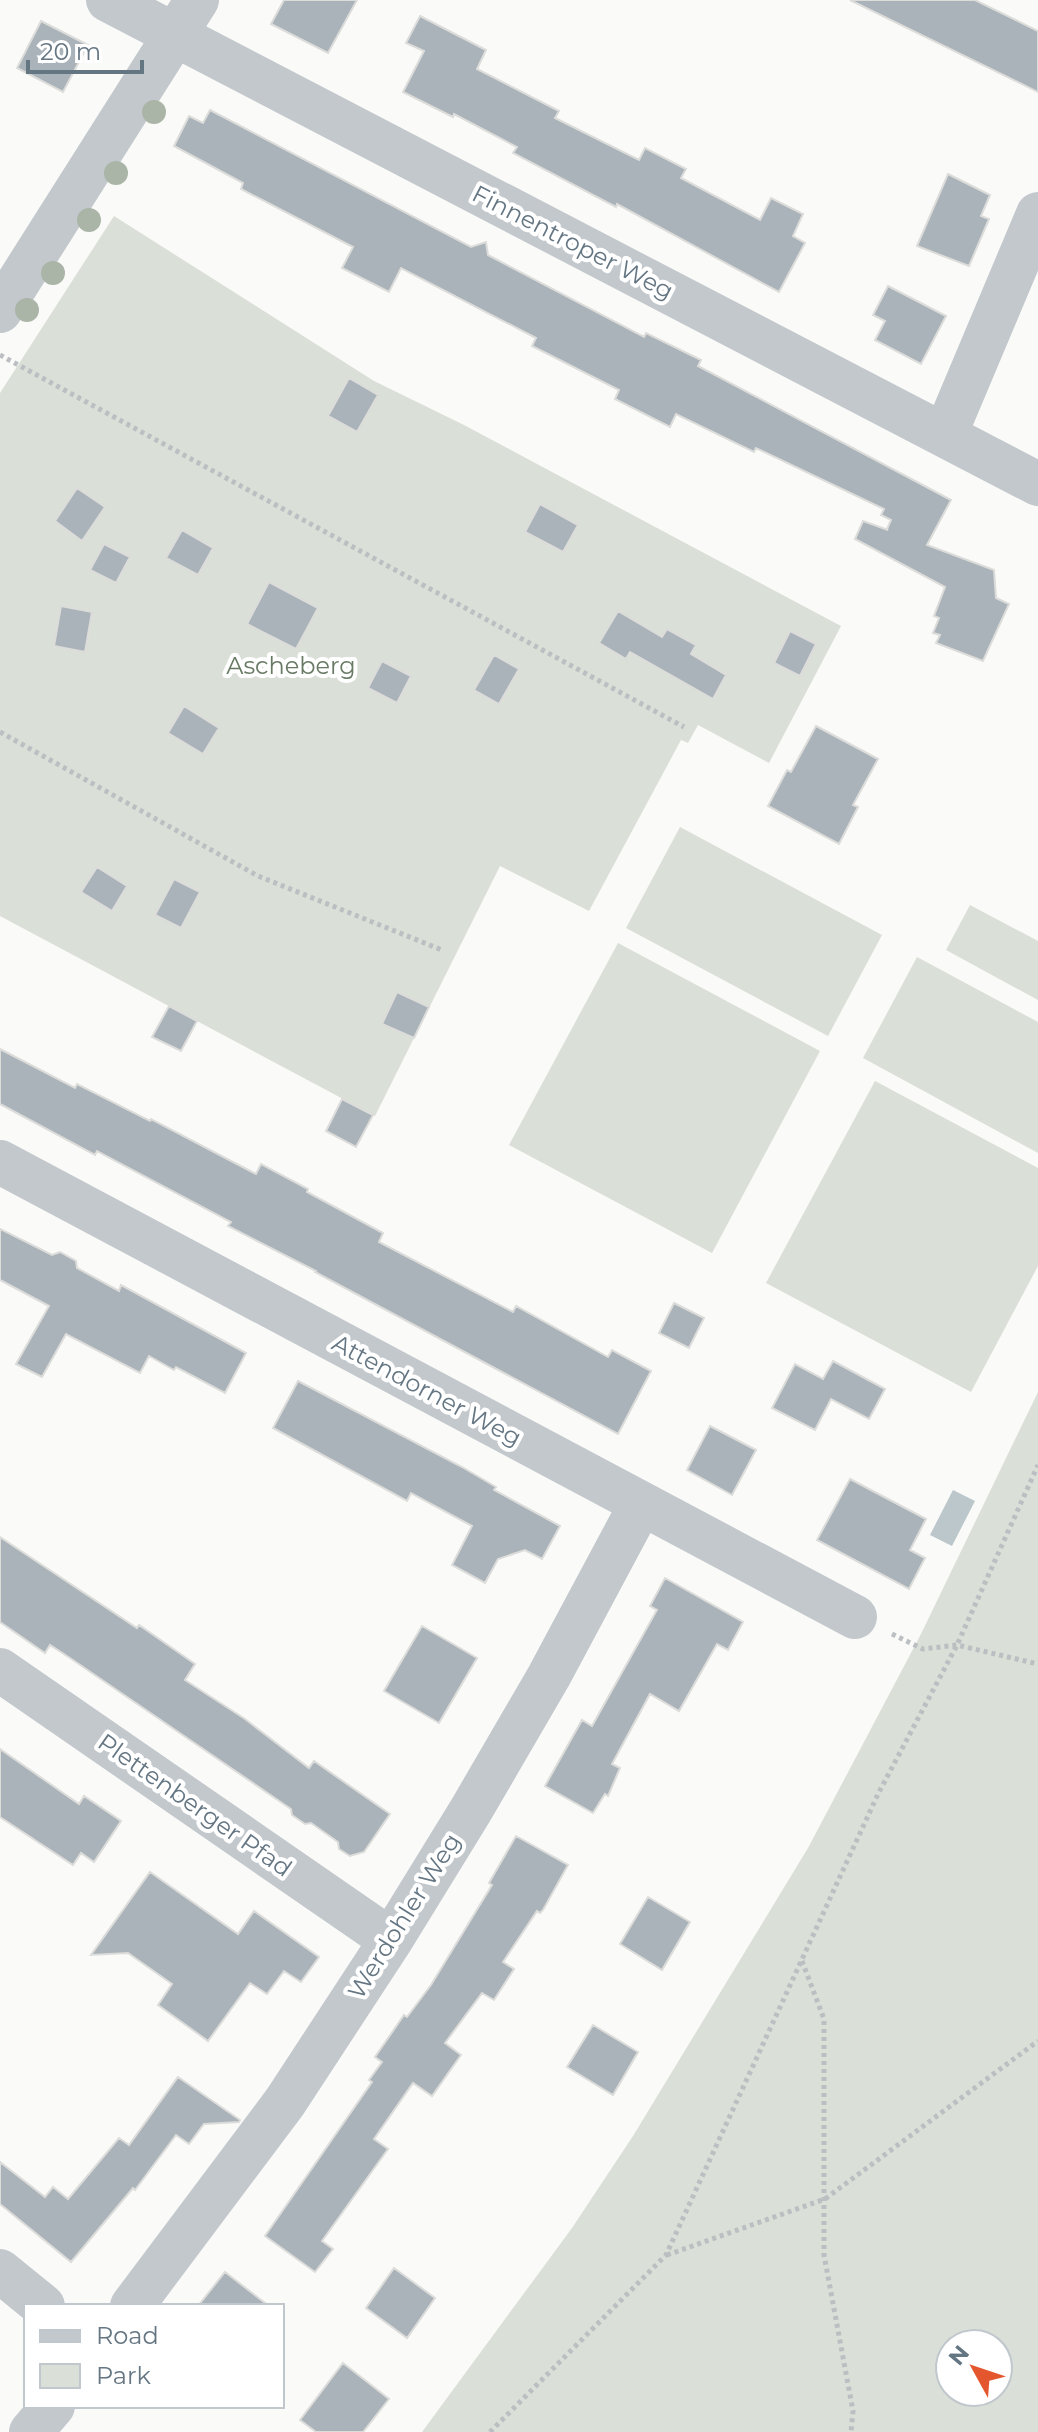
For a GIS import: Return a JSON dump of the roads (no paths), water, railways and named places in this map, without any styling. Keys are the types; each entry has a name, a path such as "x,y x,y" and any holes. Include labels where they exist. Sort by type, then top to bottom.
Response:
{"street":[{"name":"Finnentroper Weg","path":"108,0 186,17 1038,484"},
{"path":"0,311 186,17"},
{"path":"945,435 1038,214"},
{"name":"Attendorner Weg","path":"0,1162 855,1617"},
{"name":"Werdohler Weg","path":"134,2304 285,2102 391,1940 549,1676 641,1504"},
{"name":"Plettenberger Pfad","path":"0,1670 391,1940"},
{"path":"0,2271 41,2304"},
{"path":"31,2432 51,2408"}],"park label":[{"name":"Ascheberg","path":"291,665"}]}
